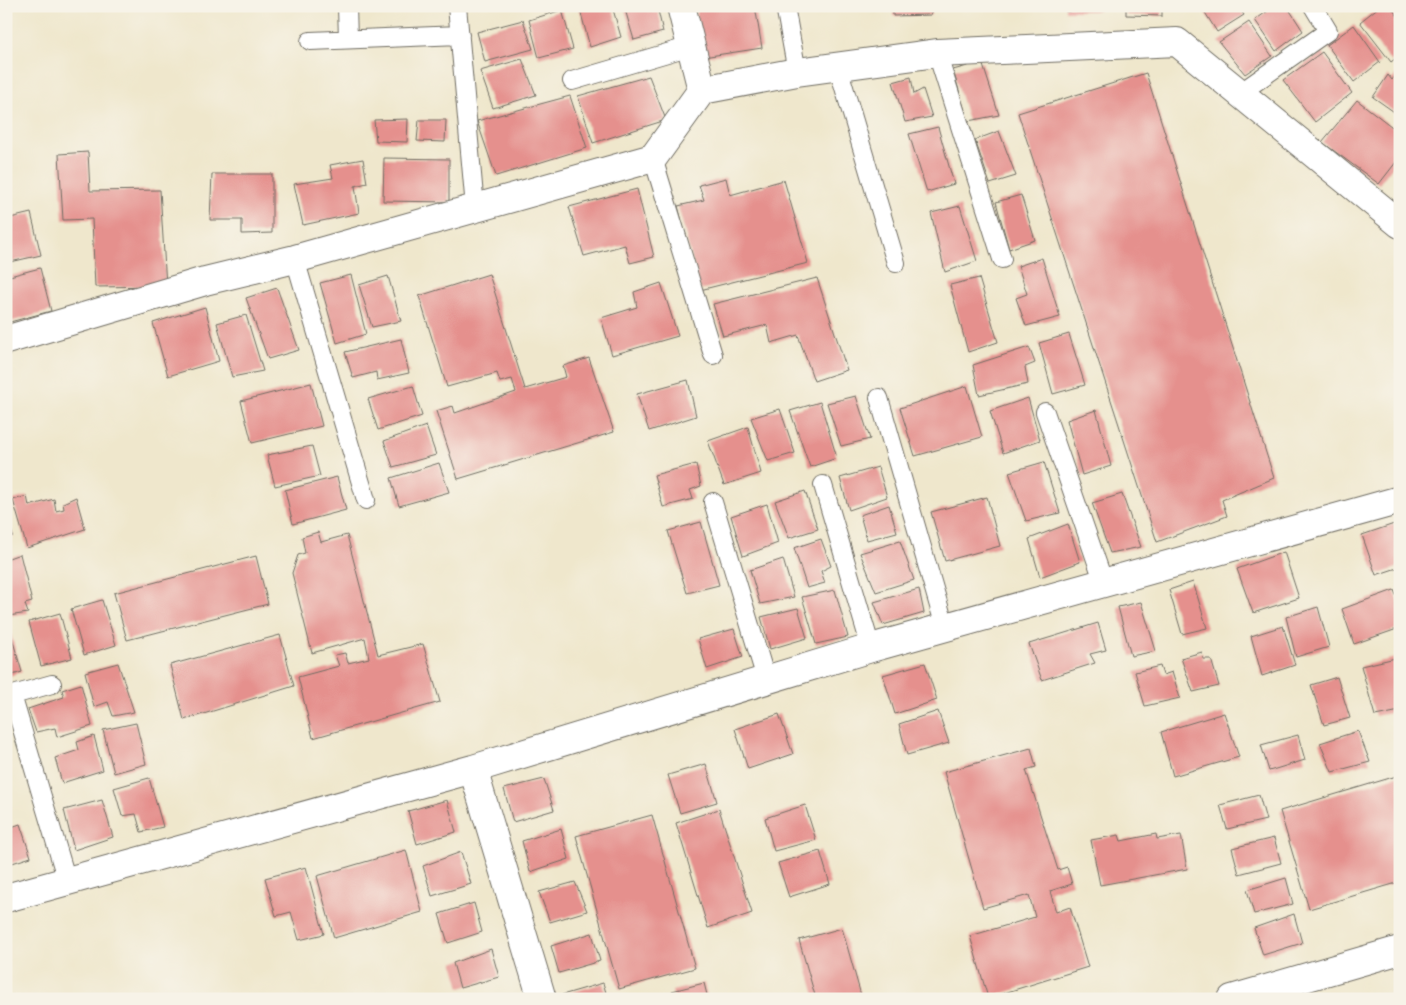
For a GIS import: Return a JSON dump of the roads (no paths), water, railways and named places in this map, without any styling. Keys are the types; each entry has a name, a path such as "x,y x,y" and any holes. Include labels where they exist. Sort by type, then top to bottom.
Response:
{"street":[{"path":"681,6 702,90"},
{"path":"6,340 205,281 295,258 653,158 702,90 797,72 937,53 1177,42 1400,224"},
{"path":"6,898 473,769 871,648 1400,500"},
{"path":"473,769 542,999"},
{"path":"1232,999 1400,950"}],"lane":[{"path":"347,6 348,39"},
{"path":"457,6 475,208"},
{"path":"785,6 797,72"},
{"path":"1240,93 1328,30 1313,6"},
{"path":"310,41 460,35"},
{"path":"572,81 691,46"},
{"path":"937,53 1002,259"},
{"path":"838,67 896,263"},
{"path":"653,158 714,355"},
{"path":"295,258 366,500"},
{"path":"879,398 945,627"},
{"path":"1045,412 1104,583"},
{"path":"822,485 871,648"},
{"path":"713,502 766,680"},
{"path":"52,684 9,696 68,881"}]}
